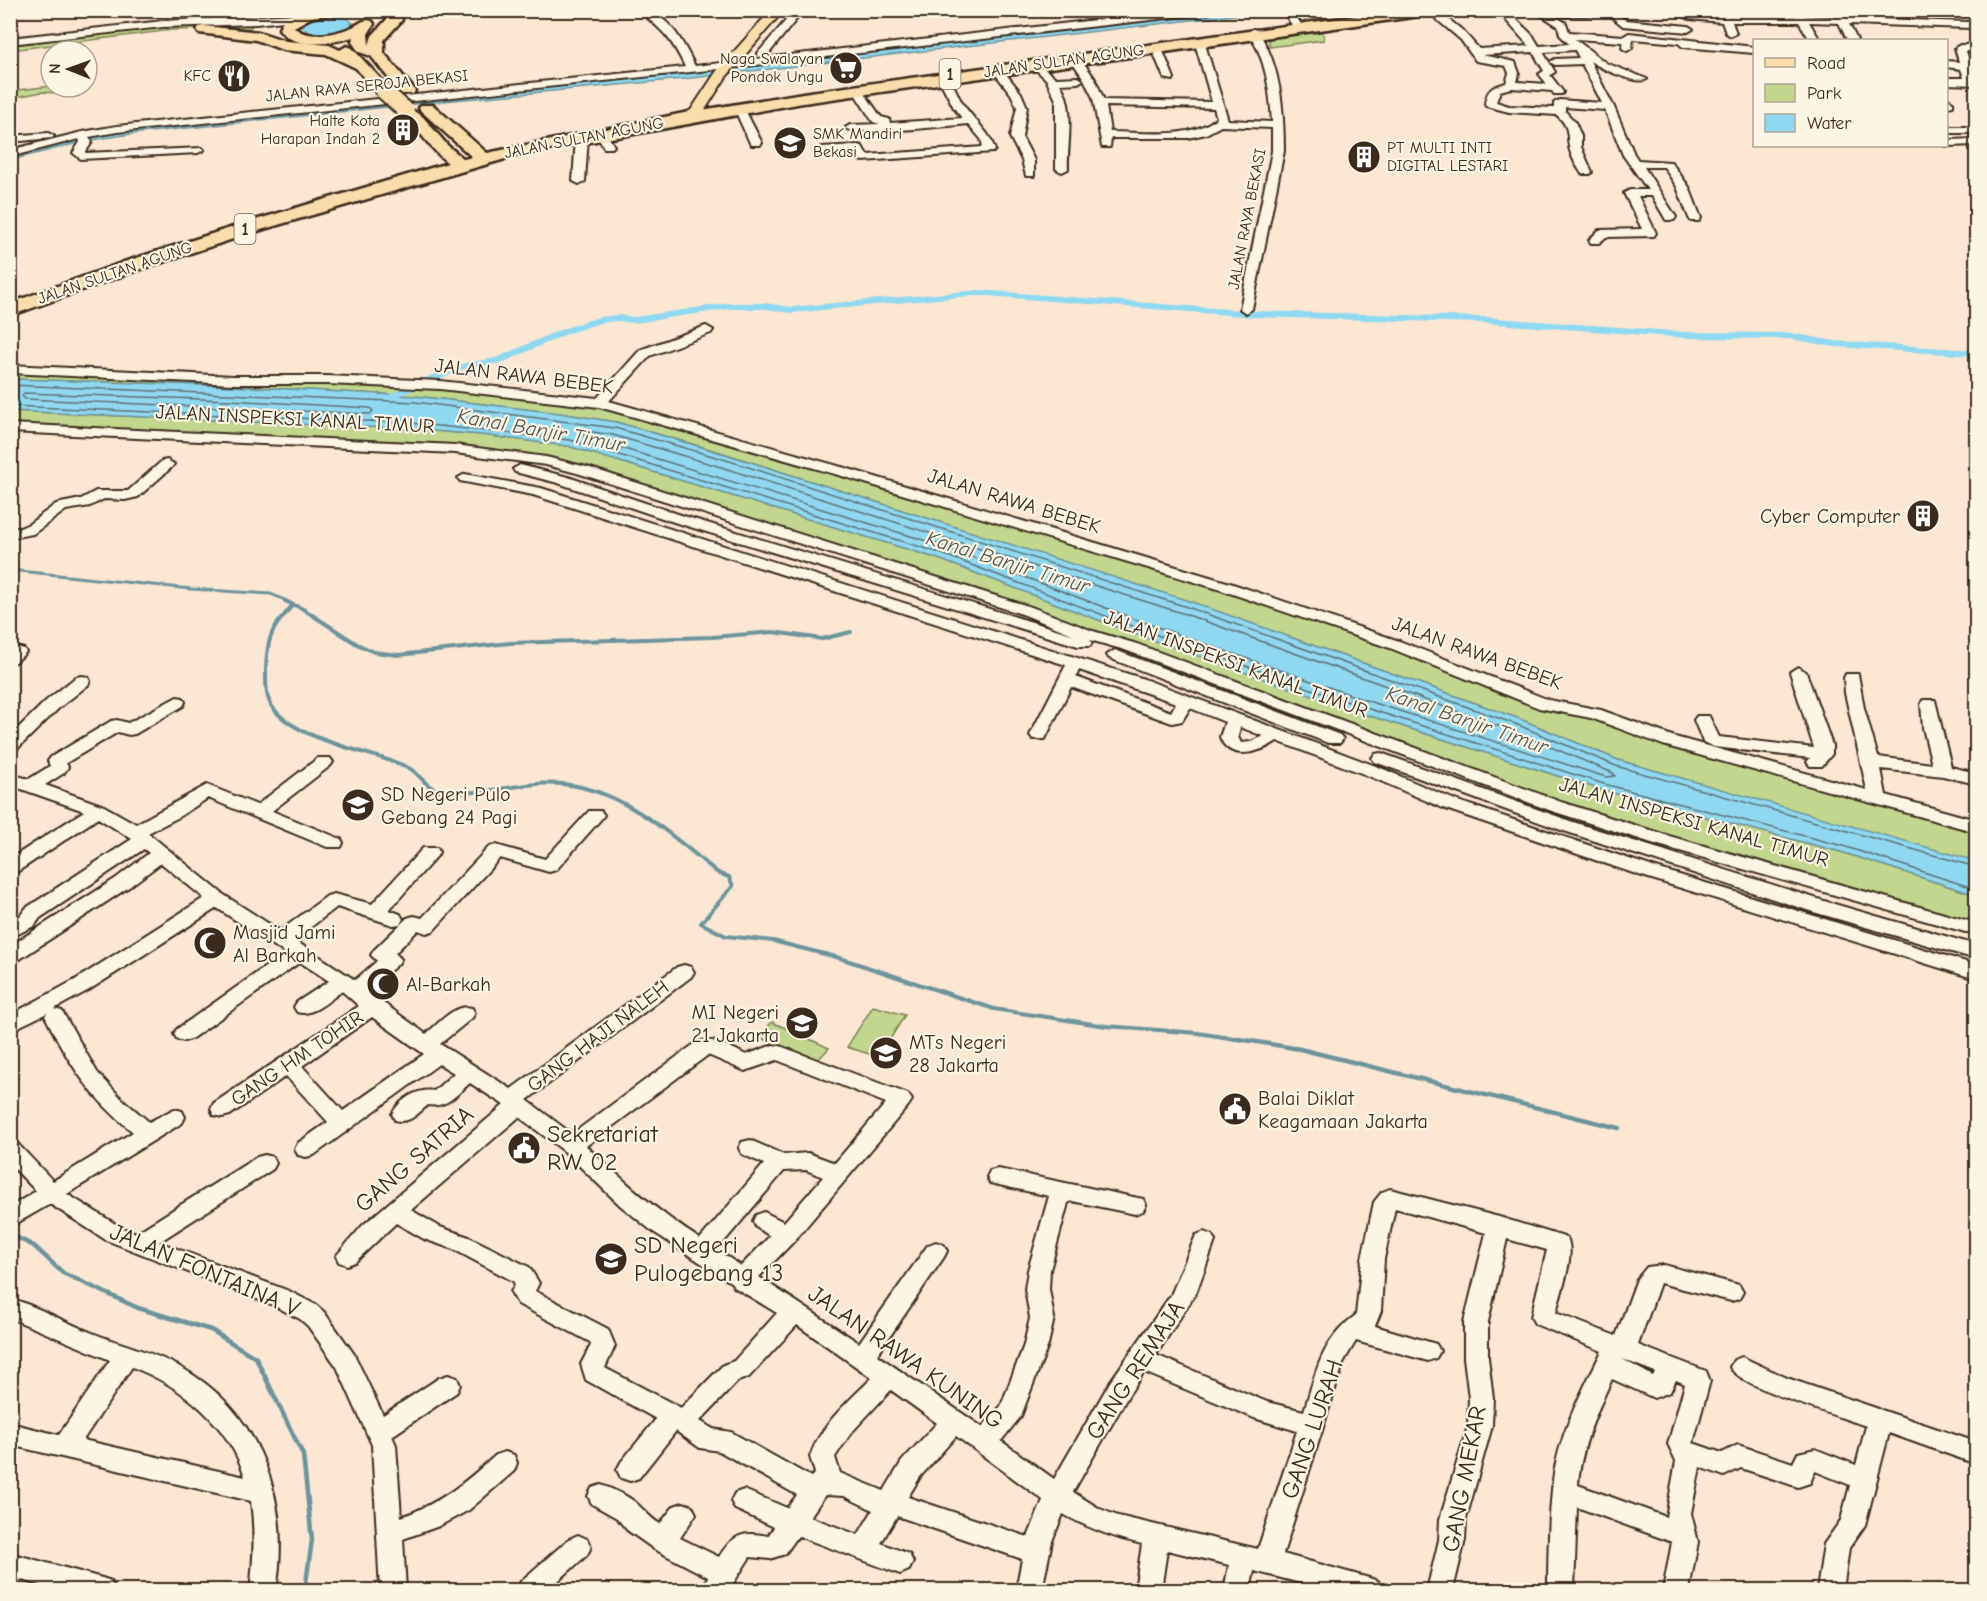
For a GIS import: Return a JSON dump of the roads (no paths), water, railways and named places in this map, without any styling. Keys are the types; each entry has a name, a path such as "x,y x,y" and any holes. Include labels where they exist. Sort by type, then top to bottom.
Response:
{"highway":[{"path":"337,10 361,16 347,35 319,38 300,37 289,32 287,25 293,14 337,10"},
{"path":"376,53 377,39 394,20 391,10"},
{"name":"JALAN SULTAN AGUNG","path":"1298,28 1416,10"},
{"name":"JALAN SULTAN AGUNG","path":"936,78 1433,11"},
{"path":"361,16 360,42 364,49 376,53 407,91 478,154"},
{"path":"204,30 259,36 283,45 329,51 358,64"},
{"name":"JALAN SULTAN AGUNG","path":"10,303 194,240 488,151 690,115 904,82 1037,66 1075,58 1157,49 1254,34"},
{"path":"319,38 354,56 358,64 384,91 417,120 452,162"},
{"name":"JALAN SULTAN AGUNG","path":"478,154 582,137 604,140 690,115 904,82"},
{"name":"JALAN SULTAN AGUNG","path":"10,310 131,266 452,162"}],"main road":[{"path":"690,115 726,69 778,10"}],"street":[{"path":"642,10 664,24 679,46 684,73"},
{"path":"645,83 684,73 1212,10"},
{"path":"1287,10 1298,28"},
{"path":"1501,10 1529,38 1550,72 1544,74 1564,108 1575,136 1575,147 1586,172"},
{"path":"1839,10 1852,39"},
{"path":"1963,10 1973,28"},
{"path":"1433,11 1465,36 1480,59 1504,61 1511,64 1514,68 1511,85"},
{"path":"1540,12 1600,17 1640,25 1688,29"},
{"path":"1540,12 1564,30 1578,47 1600,64 1642,79"},
{"path":"1682,46 1688,29 1689,13 1727,19 1799,15 1845,21 1973,28"},
{"path":"10,41 164,24 227,21 293,14"},
{"path":"762,55 796,14"},
{"path":"1799,15 1814,39"},
{"path":"1564,30 1600,17"},
{"path":"1727,19 1731,33"},
{"path":"767,24 785,26"},
{"path":"1628,41 1640,25"},
{"path":"99,41 144,34 204,30 289,32"},
{"path":"1564,30 1628,41 1753,51"},
{"name":"JALAN RAYA BEKASI","path":"1246,309 1278,151 1279,125 1266,55 1254,34"},
{"path":"1075,58 1090,77 1101,103 1106,140 1188,135 1200,133 1223,118 1200,43"},
{"path":"1476,52 1578,47"},
{"path":"1578,47 1609,106 1627,152 1670,217"},
{"path":"1948,48 1961,50 1977,48"},
{"path":"1157,49 1169,78"},
{"path":"1948,81 1973,82 1971,66 1961,50"},
{"path":"1555,62 1585,61"},
{"path":"1948,64 1971,66"},
{"path":"1037,66 1055,81 1064,105 1065,126 1060,152 1062,169"},
{"path":"998,71 1016,93 1022,107 1016,137 1028,160 1030,174"},
{"name":"JALAN RAYA SEROJA BEKASI","path":"10,154 68,139 85,139 128,128 684,73"},
{"path":"822,150 858,148 862,158 988,150 986,138 969,122 936,78"},
{"path":"1055,81 1078,80"},
{"path":"1552,88 1511,85 1494,91 1490,104 1510,112 1609,106"},
{"path":"862,89 860,94 877,120 885,122 885,127"},
{"path":"1101,103 1218,105"},
{"path":"739,108 756,143"},
{"path":"850,128 969,122"},
{"path":"1218,123 1279,125"},
{"path":"1948,129 1977,129"},
{"path":"1948,130 1968,144"},
{"path":"10,139 61,135 68,139"},
{"path":"579,181 582,137"},
{"path":"85,139 79,155 115,156 198,150"},
{"path":"10,160 85,139"},
{"path":"1949,143 1968,144"},
{"path":"1627,152 1668,152"},
{"path":"1636,163 1667,164 1683,187 1695,218"},
{"path":"1595,240 1603,233 1650,233 1630,193 1656,193"},
{"path":"600,403 645,353 706,330"},
{"name":"JALAN RAWA BEBEK","path":"10,369 234,380 440,385 600,403 847,473 1224,586 1396,645 1545,704 1595,714 1669,741 1759,757 1802,777 1977,826"},
{"name":"JALAN INSPEKSI KANAL TIMUR","path":"10,428 426,447 486,452 546,461 582,470 1028,611 1085,638 1131,647 1555,806 1662,840 1977,929"},
{"path":"479,463 543,474 679,519 1085,638 1334,739"},
{"path":"10,533 29,531 60,508 86,505 101,494 125,496 133,494 167,464"},
{"path":"465,478 536,490 1070,671 1138,683 1230,716 1466,810 1646,871 1977,972"},
{"path":"1039,735 1085,638"},
{"path":"10,651 18,652 10,658"},
{"path":"1070,671 1122,701 1172,718 1176,717 1186,700"},
{"path":"1798,672 1823,745 1823,754 1802,777"},
{"path":"1852,678 1854,700 1872,762 1877,798"},
{"path":"10,746 53,704 82,681"},
{"path":"1122,701 1138,683"},
{"path":"20,786 58,769 56,762 117,725 129,730 177,702"},
{"path":"1929,704 1932,728 1943,771"},
{"path":"1230,716 1229,738 1236,746 1252,748 1259,746 1275,734"},
{"path":"1216,745 1230,716"},
{"path":"1703,720 1711,741 1759,757 1823,754"},
{"path":"1381,758 1567,826 1817,906 1973,951"},
{"path":"260,811 324,762"},
{"path":"1872,762 1977,778"},
{"name":"JALAN RAWA KUNING","path":"20,786 98,810 147,842 217,899 349,986 372,1007 468,1073 516,1102 572,1145 641,1211 742,1280 800,1315 954,1421 1057,1496 1091,1517 1116,1527 1255,1559 1369,1590"},
{"path":"10,956 122,883 147,842 171,814 205,791 260,811 334,843"},
{"path":"1466,810 1478,794"},
{"path":"10,868 98,810"},
{"path":"304,1007 349,986 392,959 381,955 414,923 426,926 496,851 549,866 595,815"},
{"path":"10,932 27,921 33,913 147,842"},
{"path":"184,1034 291,946 334,900 384,915 430,852"},
{"path":"10,1024 82,985 217,899"},
{"name":"GANG HAJI NALEH","path":"516,1102 684,972"},
{"name":"GANG HM TOHIR","path":"222,1109 287,1064 341,1031 372,1007"},
{"path":"306,1149 342,1124 433,1049 465,1013"},
{"path":"55,1016 71,1049 105,1096 147,1132"},
{"path":"572,1145 704,1047 713,1048 745,1063 773,1052 901,1100 786,1235 742,1280"},
{"path":"287,1064 342,1124"},
{"path":"403,1114 424,1097 436,1100 440,1098 468,1073"},
{"name":"GANG SATRIA","path":"347,1256 371,1231 396,1212 516,1102"},
{"path":"18,1213 174,1117"},
{"path":"750,1148 779,1162 787,1164 808,1161 822,1168 840,1172"},
{"name":"JALAN FONTAINA V","path":"10,1150 51,1193 97,1224 139,1243 281,1298 308,1312 316,1319 345,1361 384,1445 393,1590"},
{"path":"702,1252 779,1162"},
{"path":"139,1243 265,1163"},
{"path":"998,1177 1135,1204"},
{"path":"983,1443 1007,1418 1012,1409 1036,1345 1042,1318 1037,1289 1039,1270 1058,1199 1067,1192"},
{"name":"GANG LURAH","path":"1237,1590 1255,1559 1312,1424 1333,1358 1345,1338 1364,1325 1369,1311 1371,1271 1388,1199 1499,1226"},
{"path":"396,1212 432,1233 461,1243 521,1274 527,1283 523,1292 526,1298 600,1336 603,1346 593,1364 593,1369 603,1378 678,1419 709,1440 722,1440 819,1487 839,1484 890,1504 1037,1552"},
{"path":"764,1221 786,1235"},
{"path":"1499,1226 1559,1244 1543,1317 1545,1319 1616,1354 1654,1388 1661,1385 1670,1367 1697,1378 1680,1444 1689,1460 1678,1513 1684,1534 1680,1588"},
{"name":"GANG MEKAR","path":"1440,1590 1446,1573 1453,1519 1480,1426 1481,1398 1476,1358 1476,1322 1499,1226"},
{"name":"GANG REMAJA","path":"1029,1590 1039,1541 1057,1496 1140,1359 1179,1302 1204,1241"},
{"path":"862,1358 936,1251"},
{"path":"1561,1590 1570,1460 1588,1403 1616,1354 1649,1279 1655,1275 1664,1274 1731,1292"},
{"path":"10,1307 76,1337 174,1374 225,1416 256,1465 262,1492 268,1554 263,1590"},
{"path":"630,1470 678,1419 731,1372 741,1370 786,1319 800,1315"},
{"path":"1355,1330 1428,1351"},
{"path":"64,1447 126,1356"},
{"path":"1140,1359 1263,1411 1312,1424"},
{"path":"1742,1367 1779,1385 1977,1453"},
{"path":"601,1496 626,1510 636,1522 720,1582 740,1547 750,1543 773,1547 828,1472 822,1461 823,1453 840,1429 889,1376"},
{"path":"379,1431 448,1385"},
{"path":"1830,1590 1837,1544 1852,1525 1880,1420"},
{"path":"864,1548 911,1469 954,1421"},
{"path":"10,1434 262,1492"},
{"path":"1685,1451 1721,1465 1727,1464 1738,1456 1798,1476 1801,1475 1807,1461 1815,1460 1864,1479"},
{"path":"390,1532 430,1518 460,1502 505,1463"},
{"path":"1566,1492 1684,1534"},
{"path":"744,1502 900,1562"},
{"path":"663,1540 683,1514"},
{"path":"1148,1590 1156,1537"},
{"path":"530,1590 578,1547"},
{"path":"10,1565 102,1590"}],"water":[{"path":"1211,11 1269,11 683,79 454,100 131,134 86,141 11,160 11,154 82,135"},
{"path":"324,16 345,17 353,23 342,30 328,33 314,32 302,27 306,22"},
{"name":"Kanal Banjir Timur","path":"11,379 231,386 415,396 616,422 725,454 1189,601 1520,719 1618,760 1976,861 1976,895 1841,852 1602,790 1361,713 1138,635 936,558 568,446 410,429 11,411"}],"waterway":[{"path":"391,396 459,368 500,360 566,331 599,320 617,318 635,320 729,306 765,306 791,310 970,293 1253,314 1483,320 1686,335 1791,336 1835,344 1976,353"},
{"path":"10,570 191,589 271,594 289,602"},
{"path":"285,601 293,604"},
{"path":"293,604 357,644 374,652 398,655 510,643 712,637 773,632 822,639 851,632"},
{"path":"293,604 274,629 267,657 268,696 273,708 284,719 316,737 405,766 432,788 446,792 480,792 547,783 581,787 619,801 654,822 718,873 729,877 733,886 701,923 726,936 773,941 840,958 994,1009 1106,1026 1198,1033 1236,1039"},
{"path":"1226,1037 1300,1049 1619,1128"},
{"path":"10,1234 34,1246 63,1273 138,1308 211,1330 256,1358 303,1455 312,1540 305,1590"}],"place":[{"name":"Naga Swalayan Pondok Ungu","path":"846,68"},
{"name":"KFC","path":"234,76"},
{"name":"Halte Kota Harapan Indah 2","path":"403,130"},
{"name":"SMK Mandiri Bekasi","path":"790,143"},
{"name":"PT MULTI INTI DIGITAL LESTARI","path":"1364,157"},
{"name":"Cyber Computer","path":"1923,516"},
{"name":"SD Negeri Pulo Gebang 24 Pagi","path":"358,805"},
{"name":"Masjid Jami Al Barkah","path":"210,943"},
{"name":"Al-Barkah","path":"383,984"},
{"name":"MI Negeri 21 Jakarta","path":"802,1023"},
{"name":"MTs Negeri 28 Jakarta","path":"886,1053"},
{"name":"Balai Diklat Keagamaan Jakarta","path":"1235,1109"},
{"name":"Sekretariat RW 02","path":"524,1148"},
{"name":"SD Negeri Pulogebang 13","path":"611,1259"}]}
